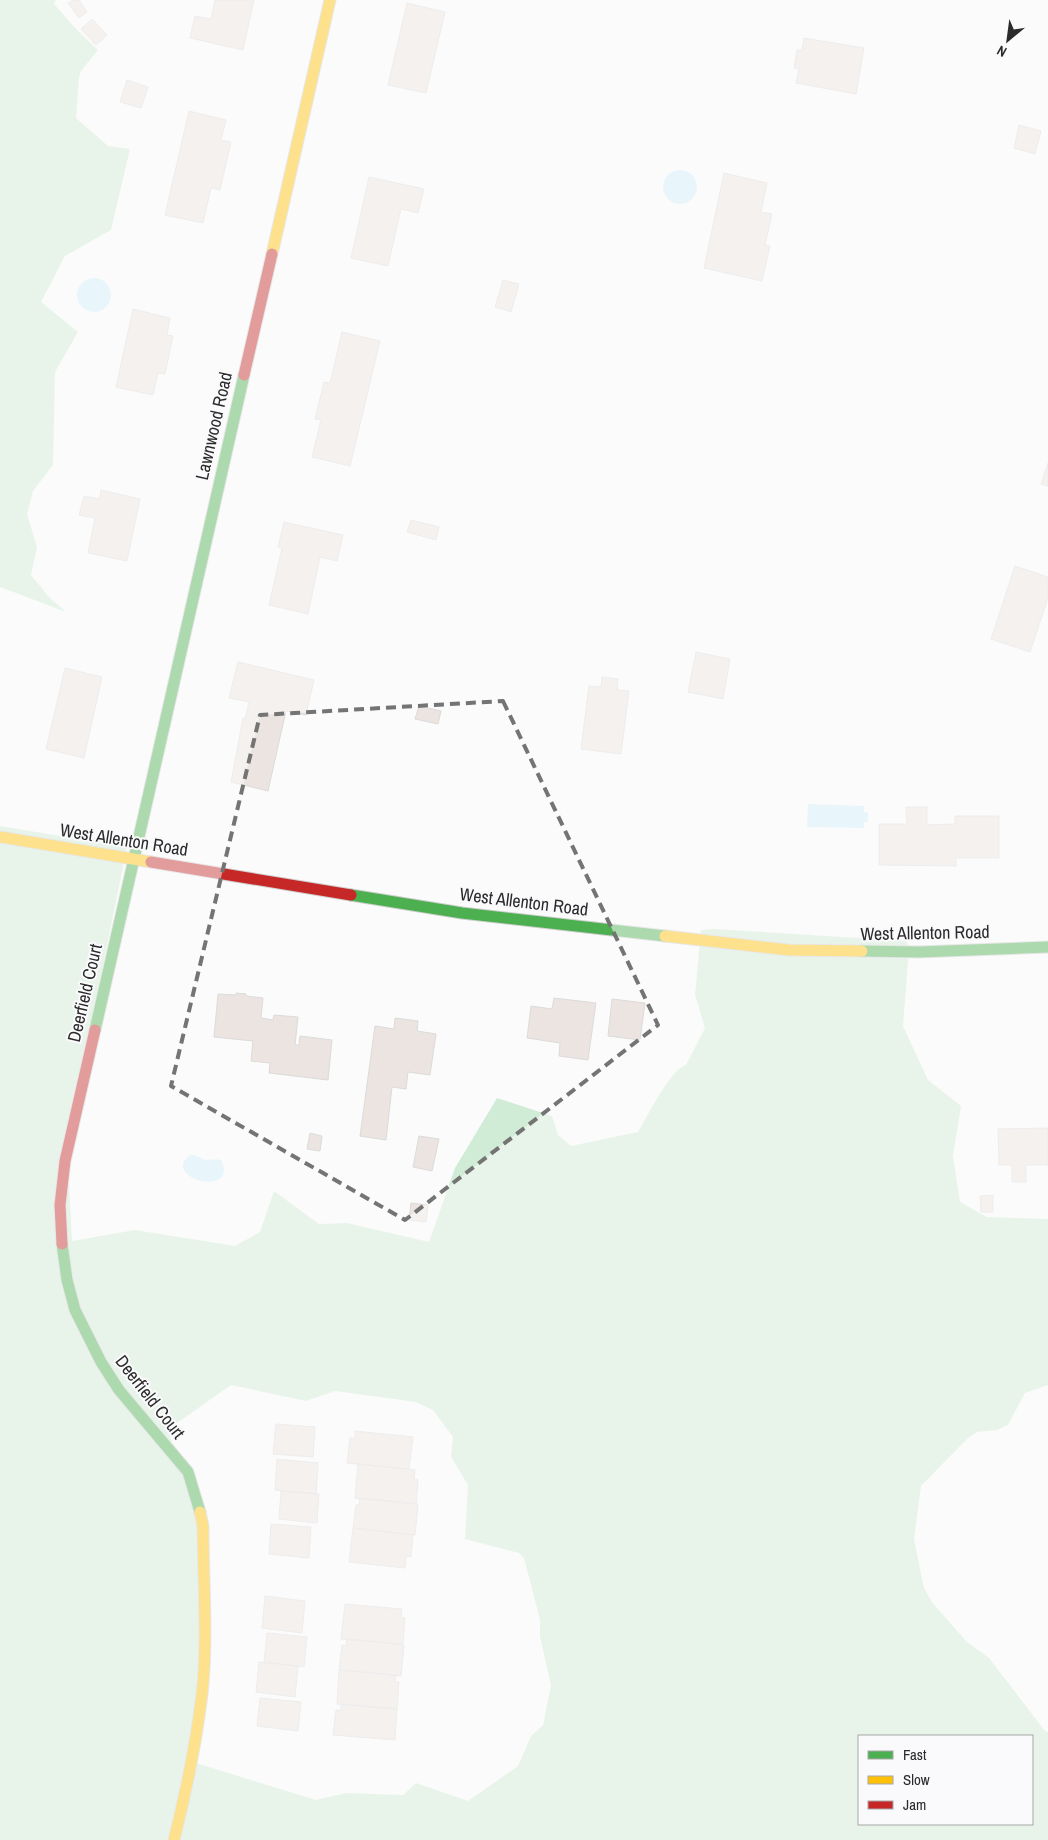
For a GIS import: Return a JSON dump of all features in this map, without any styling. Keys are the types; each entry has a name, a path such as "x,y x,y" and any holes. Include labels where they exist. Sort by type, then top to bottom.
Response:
{"street":[{"name":"Lawnwood Road","path":"133,859 330,0"},
{"name":"West Allenton Road","path":"0,837 462,913 790,950 919,952 1048,947"},
{"name":"Deerfield Court","path":"133,859 65,1161 60,1205 62,1248 67,1280 75,1310 100,1362 119,1390 188,1472 198,1498 203,1526 203,1675 194,1757 174,1840"}],"highlighted area":[{"path":"503,701 658,1025 405,1220 171,1086 260,715"}],"green space":[{"path":"0,0 56,0 54,4 98,50 81,71 76,118 108,146 130,149 111,230 65,256 41,302 78,332 55,372 53,465 33,491 27,514 37,547 31,575 49,597 66,612 0,587"},
{"path":"0,826 127,847 67,1142 72,1241 135,1230 235,1246 260,1232 274,1191 319,1224 347,1223 429,1242 455,1168 497,1098 552,1116 558,1135 571,1146 638,1132 673,1075 686,1065 705,1028 695,995 701,930 714,929 907,941 909,950 903,1026 928,1080 961,1106 953,1156 960,1202 987,1217 1048,1219 1048,1385 1025,1393 1008,1425 997,1430 977,1432 967,1439 921,1486 914,1539 924,1588 932,1602 967,1642 989,1658 1045,1731 1048,1732 1048,1840 0,1840","holes":["231,1385 306,1401 335,1391 416,1402 433,1410 453,1437 451,1457 468,1485 465,1539 519,1553 524,1558 540,1620 540,1637 551,1685 543,1725 531,1736 518,1766 468,1801 416,1783 403,1795 346,1793 316,1800 196,1763 203,1532 170,1436 170,1428"]}],"water":[{"path":"680,170 692,175 697,187 692,199 680,204 668,199 663,187 668,175"},
{"path":"94,278 101,279 106,283 110,288 110,302 106,307 101,311 94,312 87,311 82,307 78,302 77,295 78,288 82,283 87,279"},
{"path":"808,804 864,806 864,812 868,813 868,822 864,822 864,828 807,827"},
{"path":"190,1155 206,1160 216,1159 222,1161 224,1173 219,1179 211,1182 200,1181 191,1177 184,1171 183,1163"}],"building":[{"path":"73,0 79,0 87,12 79,18 68,3"},
{"path":"215,0 254,0 243,50 190,38 195,16 211,19"},
{"path":"407,3 445,12 426,93 388,85"},
{"path":"92,19 107,35 96,45 81,29"},
{"path":"804,38 864,48 856,94 796,83 799,69 794,68 797,50 802,50"},
{"path":"127,80 148,87 141,108 120,102"},
{"path":"189,111 226,120 221,140 231,142 220,190 211,188 203,223 165,215"},
{"path":"1019,125 1041,131 1035,154 1014,148"},
{"path":"724,173 767,183 761,212 772,214 765,245 770,246 762,281 704,268"},
{"path":"369,177 424,189 418,213 401,209 388,266 351,258"},
{"path":"503,280 519,284 511,312 495,307"},
{"path":"133,309 170,318 167,335 173,336 165,374 158,373 153,395 116,387"},
{"path":"342,332 380,341 350,466 312,457 321,420 315,419 324,382 330,383"},
{"path":"1048,463 1048,486 1041,484"},
{"path":"101,490 140,499 127,561 88,553 95,518 79,515 84,496 100,499"},
{"path":"411,520 439,527 436,540 407,532"},
{"path":"284,522 343,535 337,561 320,557 308,614 269,605 282,548 278,547"},
{"path":"1015,566 1048,577 1048,598 1030,652 991,639"},
{"path":"696,652 730,659 723,699 688,692"},
{"path":"238,662 314,680 306,715 286,711 268,791 231,782 243,718 245,719 249,702 229,698"},
{"path":"65,668 102,677 84,758 46,749"},
{"path":"602,677 618,679 617,690 629,691 621,754 581,749 589,686 601,687"},
{"path":"419,706 441,711 438,724 415,719"},
{"path":"906,807 927,807 927,825 955,824 955,816 999,816 999,858 956,858 956,866 879,865 879,824 907,824"},
{"path":"236,993 263,998 261,1018 273,1020 274,1015 298,1017 295,1045 299,1045 300,1036 332,1040 328,1080 269,1073 270,1063 251,1061 253,1041 214,1037 218,994 236,995"},
{"path":"554,998 596,1003 588,1060 559,1056 560,1043 527,1038 531,1006 552,1009"},
{"path":"612,999 645,1003 640,1040 608,1036"},
{"path":"395,1018 418,1021 417,1031 436,1034 430,1075 408,1072 406,1089 392,1087 386,1140 360,1136 375,1026 394,1029"},
{"path":"1048,1128 1048,1165 1026,1165 1026,1182 1012,1182 1012,1165 999,1165 998,1129"},
{"path":"310,1133 322,1136 320,1151 307,1149"},
{"path":"419,1136 439,1139 432,1171 413,1167"},
{"path":"993,1195 993,1212 981,1212 980,1196"},
{"path":"411,1203 428,1205 426,1222 409,1220"},
{"path":"276,1424 315,1427 313,1457 273,1454"},
{"path":"355,1431 413,1437 409,1469 347,1463 350,1438 355,1438"},
{"path":"277,1459 318,1463 316,1494 275,1490"},
{"path":"358,1464 415,1470 414,1479 418,1480 416,1504 355,1498"},
{"path":"281,1491 319,1494 317,1523 279,1519"},
{"path":"360,1498 418,1504 415,1535 353,1528 356,1505 359,1505"},
{"path":"271,1524 311,1527 309,1558 269,1554"},
{"path":"353,1528 413,1535 411,1557 406,1556 405,1568 349,1562"},
{"path":"265,1596 305,1601 302,1633 262,1628"},
{"path":"345,1604 402,1609 401,1617 405,1618 403,1644 341,1639"},
{"path":"267,1633 307,1637 304,1667 264,1662"},
{"path":"347,1639 404,1645 401,1676 339,1670 342,1645 346,1646"},
{"path":"259,1662 298,1666 295,1697 256,1692"},
{"path":"339,1670 396,1675 395,1682 399,1682 397,1709 337,1704"},
{"path":"260,1698 301,1702 298,1731 257,1726"},
{"path":"341,1704 397,1709 395,1740 333,1735 336,1710 341,1710"}],"traffic: fast":[{"path":"95,1030 244,375"},
{"path":"351,895 462,913 665,936"},
{"path":"862,951 919,952 1048,947"},
{"path":"62,1244 67,1280 75,1310 101,1362 119,1390 188,1472 200,1512"}],"traffic: slow":[{"path":"272,254 330,0"},
{"path":"0,837 151,862"},
{"path":"665,936 789,950 862,951"},
{"path":"174,1840 194,1750 204,1673 203,1526 200,1512"}],"traffic: jam":[{"path":"244,375 272,254"},
{"path":"151,862 351,895"},
{"path":"62,1244 60,1205 65,1161 95,1030"}]}
